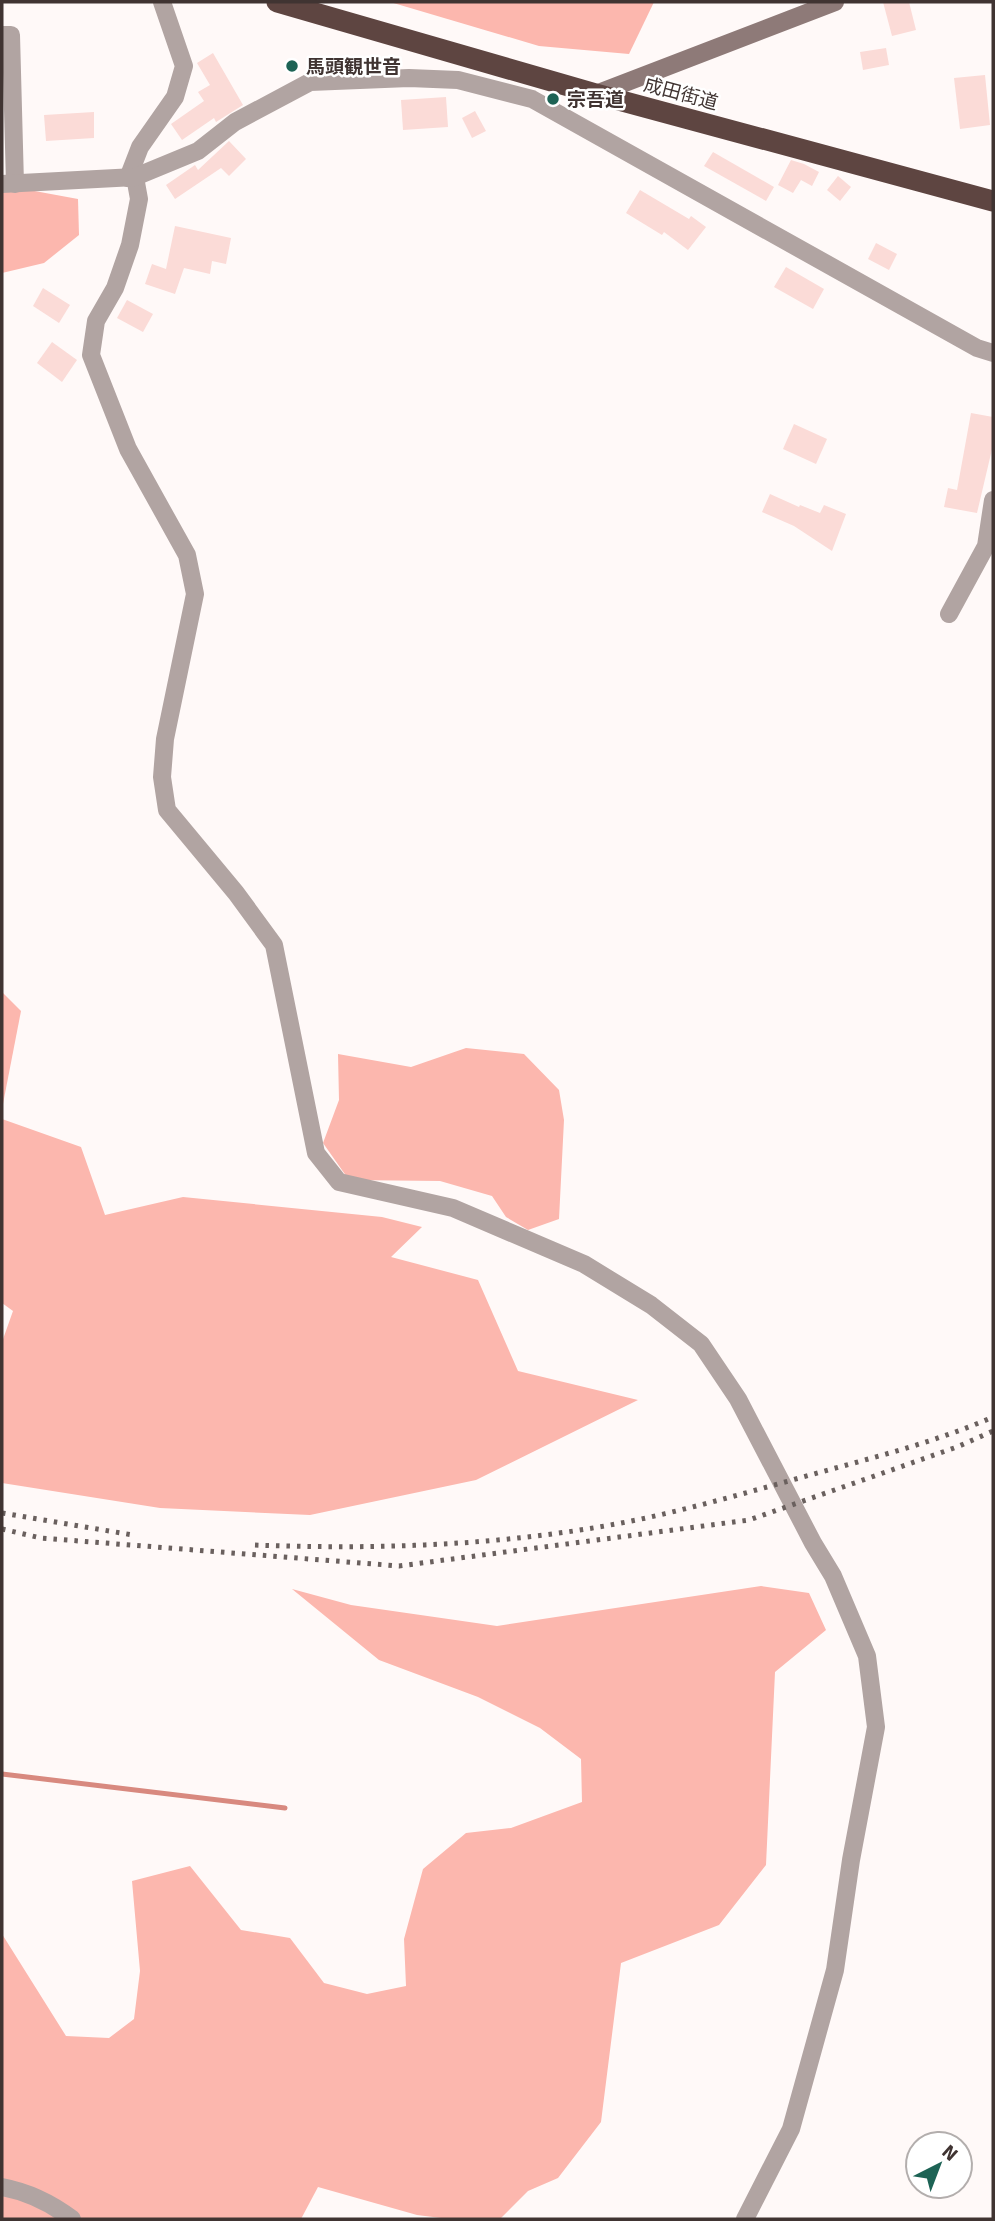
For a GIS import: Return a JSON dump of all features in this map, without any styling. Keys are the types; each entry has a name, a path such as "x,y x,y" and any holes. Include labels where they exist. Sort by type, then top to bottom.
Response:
{"highway":[{"name":"成田街道","path":"277,2 596,94 993,201"}],"street":[{"path":"162,2 184,66 175,97 140,147 132,178 139,199 130,245 115,288 96,321 90,355 128,449 187,555 195,594 165,739 162,777 167,810 236,893 274,945 316,1153 339,1182 453,1208 584,1264 639,1298 701,1345 738,1399 833,1576 867,1656 876,1727 851,1860 835,1970 791,2129 745,2219"},
{"path":"596,94 835,2"},
{"path":"2,35 11,35 9,184 132,178 198,151 234,122 310,82 409,78 458,80 532,99 978,348 993,353"},
{"path":"532,99 554,82"},
{"path":"949,614 986,547 993,500"},
{"path":"2,2187 19,2190 54,2206 72,2219"}],"shaded area":[{"path":"390,2 654,2 629,54 539,46"},
{"path":"2,185 78,199 79,235 44,263 2,273"},
{"path":"2,992 21,1011 2,1109"},
{"path":"466,1048 524,1054 559,1090 564,1120 559,1219 528,1230 506,1217 492,1196 440,1181 349,1180 323,1143 339,1100 338,1054 411,1067"},
{"path":"2,1119 81,1147 105,1215 183,1197 382,1217 422,1227 391,1257 478,1280 518,1371 638,1400 476,1480 310,1515 160,1508 2,1483 2,1342 13,1311 2,1303"},
{"path":"761,1586 809,1593 826,1630 775,1672 766,1865 719,1925 621,1963 601,2122 558,2178 528,2191 500,2219 449,2219 417,2215 318,2187 301,2219 2,2219 2,1934 66,2036 109,2038 134,2019 140,1971 132,1881 190,1866 241,1930 290,1938 324,1983 367,1994 406,1986 404,1939 423,1869 466,1833 511,1828 582,1802 581,1759 540,1728 478,1697 379,1660 292,1589 351,1605 497,1626"}],"building":[{"path":"883,2 909,2 916,30 892,36"},
{"path":"886,48 889,65 863,70 860,52"},
{"path":"213,53 243,105 216,122 214,118 182,140 171,124 204,101 198,92 210,85 197,63"},
{"path":"985,75 990,125 960,129 954,78"},
{"path":"446,97 448,127 403,130 401,100"},
{"path":"475,111 486,131 472,138 462,118"},
{"path":"94,112 94,138 46,141 44,115"},
{"path":"229,141 246,159 229,176 221,168 175,199 166,185 195,165 198,170"},
{"path":"713,152 774,187 766,201 704,166"},
{"path":"791,160 819,172 812,186 801,180 793,193 778,185"},
{"path":"838,176 851,187 840,201 827,190"},
{"path":"640,190 689,219 691,216 706,227 688,250 664,232 662,235 626,213"},
{"path":"175,226 231,238 226,264 212,261 210,274 184,268 175,294 145,284 152,264 166,269"},
{"path":"876,243 897,254 889,270 868,259"},
{"path":"786,267 824,289 813,309 774,287"},
{"path":"43,288 70,305 59,323 33,306"},
{"path":"127,300 153,314 143,332 117,318"},
{"path":"52,342 77,360 62,382 37,363"},
{"path":"971,413 993,417 993,445 977,513 944,507 948,488 957,490"},
{"path":"794,424 827,439 816,464 783,449"},
{"path":"770,494 820,513 824,505 846,514 832,551 794,526 762,512"}],"waterway":[{"path":"2,1774 285,1808"}],"railway":[{"path":"255,1545 353,1547 452,1544 598,1527 690,1508 865,1460 930,1441 993,1417"},
{"path":"2,1529 41,1538 399,1566 749,1520 957,1447 993,1431"},
{"path":"2,1513 133,1535"}],"place":[{"name":"馬頭観世音","path":"292,66"},
{"name":"宗吾道","path":"553,99"}]}
